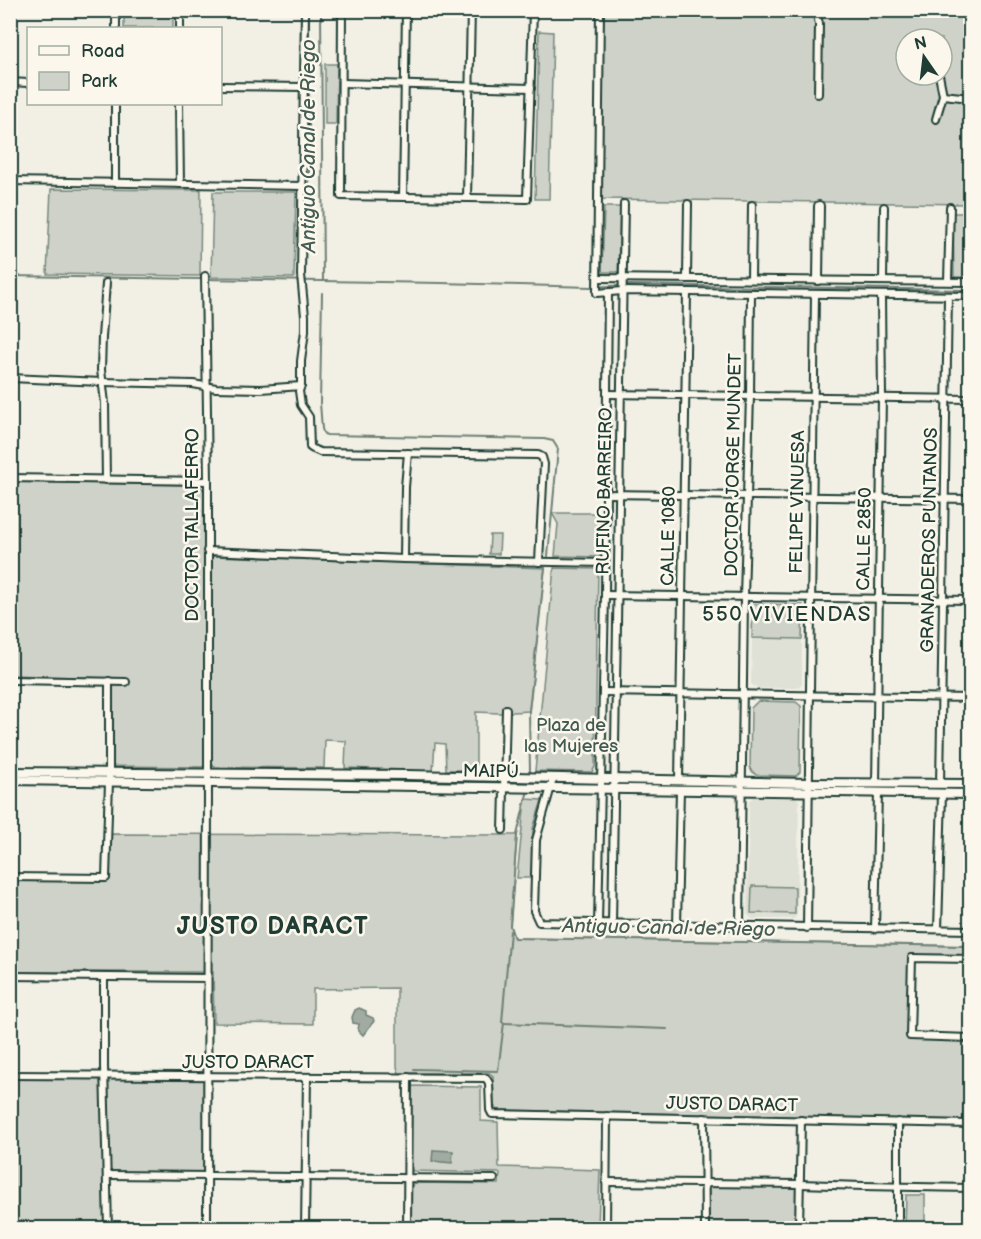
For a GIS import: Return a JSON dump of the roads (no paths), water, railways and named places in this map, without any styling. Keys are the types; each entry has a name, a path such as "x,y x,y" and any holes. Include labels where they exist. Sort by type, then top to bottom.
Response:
{"street":[{"path":"116,10 116,27"},
{"path":"180,10 180,27"},
{"path":"305,10 301,277 305,323 299,392 301,405 309,417 310,447 320,452 538,455 542,457 544,464 539,562"},
{"path":"342,10 341,196 527,199 533,10"},
{"path":"403,197 406,10"},
{"path":"467,198 471,10"},
{"path":"600,10 597,293 623,291 970,296"},
{"path":"816,10 819,24 818,94"},
{"path":"10,82 27,83"},
{"path":"342,83 531,88"},
{"path":"222,86 303,87"},
{"path":"936,119 943,95 941,87"},
{"path":"943,95 970,98"},
{"path":"115,183 116,105"},
{"path":"179,105 180,184"},
{"path":"10,181 302,186"},
{"name":"RUFINO BARREIRO","path":"615,788 624,204"},
{"path":"687,279 688,204"},
{"path":"751,279 752,205"},
{"path":"818,280 819,206"},
{"path":"883,281 884,207"},
{"path":"948,281 950,207"},
{"name":"DOCTOR TALLAFERRO","path":"205,276 208,782"},
{"path":"598,278 970,282"},
{"path":"106,283 102,337 106,480"},
{"name":"CALLE 1080","path":"679,780 687,292"},
{"name":"RUFINO BARREIRO","path":"601,788 608,293"},
{"name":"DOCTOR JORGE MUNDET","path":"740,926 751,294"},
{"name":"FELIPE VINUESA","path":"807,928 815,294"},
{"name":"CALLE 2850","path":"876,783 882,398 881,295"},
{"name":"GRANADEROS PUNTANOS","path":"940,784 948,296"},
{"path":"10,378 193,384 206,387 261,389 301,386"},
{"path":"607,394 970,399"},
{"path":"404,559 408,453"},
{"path":"10,478 208,481"},
{"path":"606,494 970,499"},
{"path":"207,551 404,559 605,563"},
{"path":"605,595 970,600"},
{"path":"10,680 126,682"},
{"path":"10,877 106,878 109,681"},
{"path":"603,692 970,698"},
{"path":"503,830 506,709"},
{"name":"MAIPÚ","path":"10,772 208,782 551,788 809,787 878,792 970,794"},
{"name":"MAIPÚ","path":"10,780 208,773 601,778 679,780 743,786"},
{"path":"308,784 309,774"},
{"path":"407,776 407,785"},
{"path":"553,777 536,840 534,911 539,922 970,930"},
{"path":"207,1228 208,782"},
{"name":"MAIPÚ","path":"809,787 876,783 970,784"},
{"path":"598,924 601,788"},
{"path":"612,924 615,788"},
{"path":"677,925 680,789"},
{"path":"875,929 878,792"},
{"path":"938,930 942,794"},
{"path":"970,959 912,958 910,1036 970,1038"},
{"path":"10,976 207,978"},
{"path":"104,977 108,1228"},
{"name":"JUSTO DARACT","path":"10,1075 486,1078 489,1083 492,1114 970,1124"},
{"path":"305,1228 307,1077"},
{"path":"407,1228 408,1077"},
{"path":"606,1228 607,1116"},
{"path":"705,1118 705,1228"},
{"path":"799,1228 801,1120"},
{"path":"898,1122 898,1228"},
{"path":"107,1175 494,1179"},
{"path":"606,1182 970,1188"}],"waterway":[{"path":"309,10 309,186"},
{"name":"Antiguo Canal de Riego","path":"321,10 323,281"},
{"path":"10,276 591,287 629,285 970,290"},
{"name":"Antiguo Canal de Riego","path":"322,293 320,403 324,434 553,441 558,449 548,556"},
{"name":"Antiguo Canal de Riego","path":"530,772 529,711 545,568"},
{"path":"557,783 591,783"},
{"path":"627,784 732,785"},
{"path":"841,787 970,788"},
{"name":"Antiguo Canal de Riego","path":"527,794 517,835 510,926 514,938 970,946"},
{"path":"414,1069 498,1071 504,1023 502,1022 510,931"},
{"path":"504,1023 667,1029"}],"district":[{"name":"550 VIVIENDAS","path":"787,614"},
{"name":"JUSTO DARACT","path":"273,926"}],"park label":[{"name":"Plaza de las Mujeres","path":"571,735"}]}
